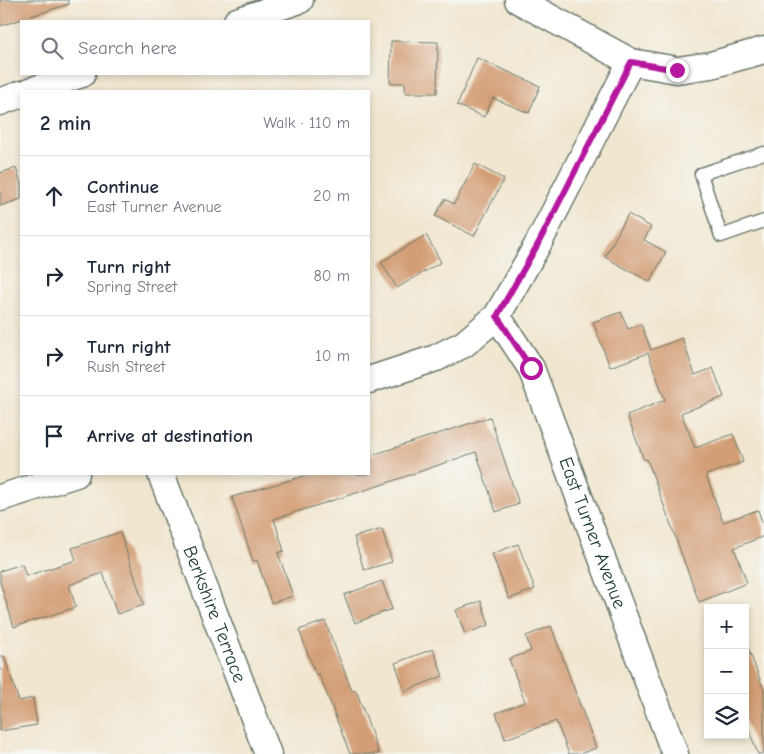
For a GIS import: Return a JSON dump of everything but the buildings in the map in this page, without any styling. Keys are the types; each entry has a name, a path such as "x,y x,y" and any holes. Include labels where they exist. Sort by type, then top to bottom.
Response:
{"street":[{"path":"240,20 300,0"},
{"path":"518,0 631,62 677,70 711,64 764,50"},
{"path":"370,380 436,358 464,344 497,316 538,244 631,62"},
{"path":"33,90 79,75"},
{"path":"0,102 20,94"},
{"name":"East Turner Avenue","path":"497,316 531,368 675,754"},
{"path":"0,498 73,475"},
{"name":"Berkshire Terrace","path":"161,475 268,754"}],"lane":[{"path":"764,153 701,174 721,236 764,221"}],"route":[{"path":"531,368 497,316 538,244 631,62 677,70"}]}
